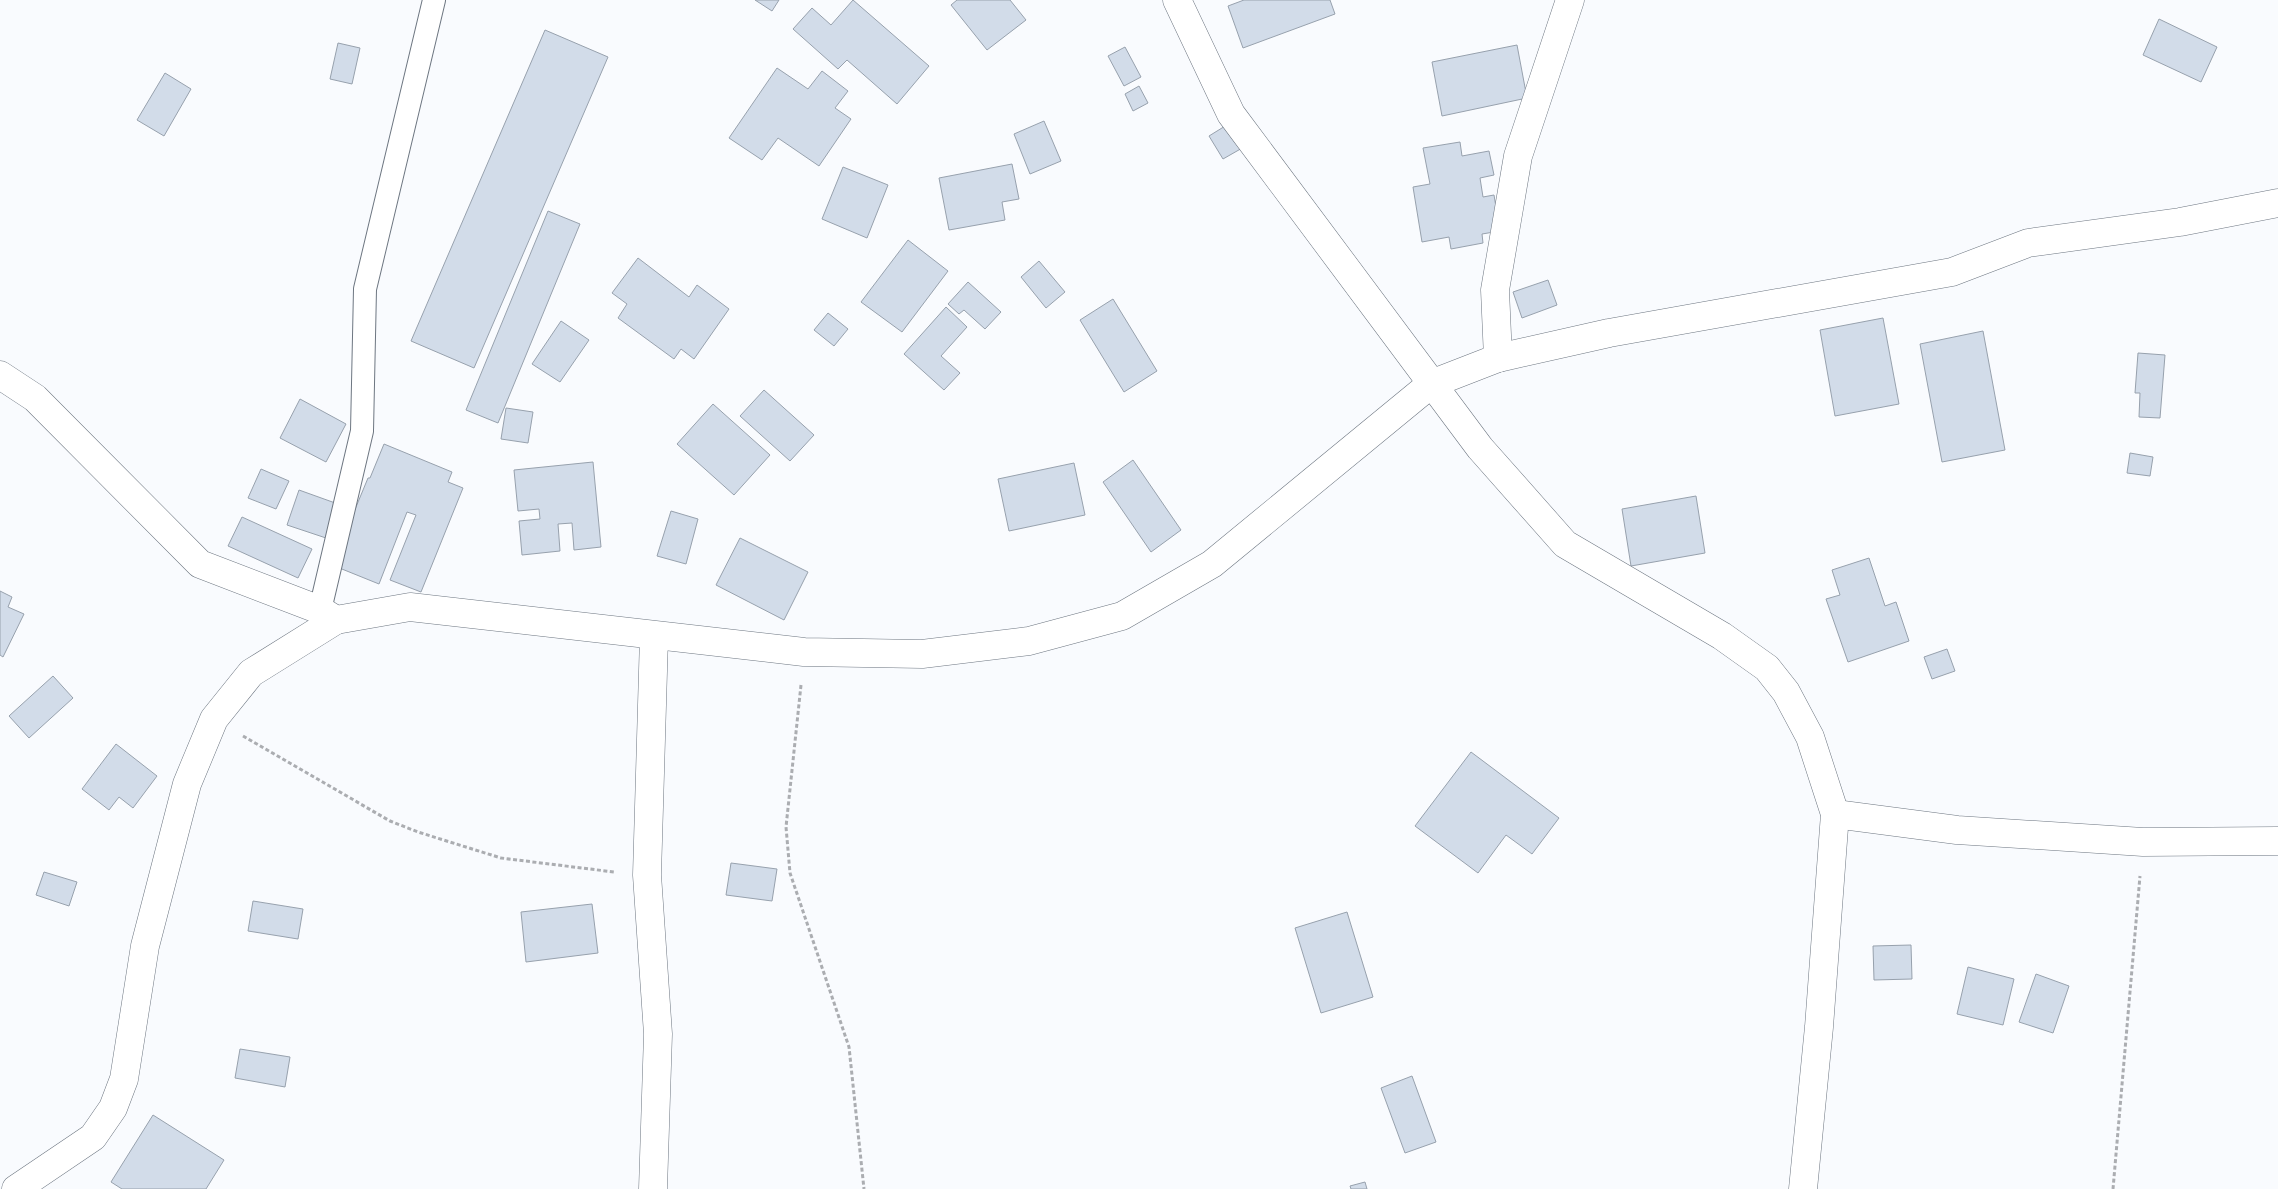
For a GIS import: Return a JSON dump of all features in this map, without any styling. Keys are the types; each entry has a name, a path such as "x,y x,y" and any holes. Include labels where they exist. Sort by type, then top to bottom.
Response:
{"street":[{"path":"1177,0 1231,114 1480,448 1566,544 1722,636 1767,668 1786,692 1810,737 1834,814 1819,1028 1803,1189"},
{"path":"1498,358 1495,290 1518,156 1570,0"},
{"path":"0,375 34,398 200,564 328,615 410,607 804,652 922,654 1029,640 1122,616 1212,564 1431,384 1498,358 1609,333 1952,272 2028,242 2180,222 2278,203"},
{"path":"16,1189 93,1137 114,1108 124,1079 145,946 187,784 214,719 251,673 328,615"},
{"path":"653,1189 658,1034 647,875 654,636"},
{"path":"1834,814 1957,830 2143,842 2278,841"}],"lane":[{"path":"328,615 362,431 365,289 434,0"}],"path":[{"path":"804,652 786,827 790,873 849,1047 864,1189"},
{"path":"214,719 390,821 418,832 501,858 647,875"},
{"path":"2113,1189 2143,842"}],"building":[{"path":"755,0 779,0 772,11"},
{"path":"853,0 929,66 897,104 847,60 838,69 793,29 812,8 831,25"},
{"path":"957,0 1010,0 1026,20 987,50 951,5"},
{"path":"1244,0 1330,0 1335,14 1243,48 1228,6"},
{"path":"2159,19 2217,47 2201,82 2143,55"},
{"path":"545,30 608,57 474,368 411,341"},
{"path":"338,43 360,48 352,84 330,79"},
{"path":"1517,45 1527,98 1442,116 1432,62"},
{"path":"1125,47 1141,77 1124,86 1108,56"},
{"path":"777,68 808,89 822,71 848,91 835,108 851,119 819,166 778,138 762,160 729,138"},
{"path":"165,73 191,89 164,136 137,120"},
{"path":"1139,86 1148,103 1133,111 1125,94"},
{"path":"1044,121 1061,161 1030,174 1014,134"},
{"path":"1230,123 1244,147 1223,159 1209,136"},
{"path":"1460,142 1462,156 1489,151 1494,175 1480,178 1483,197 1494,195 1500,231 1482,234 1483,243 1451,249 1449,237 1422,242 1413,187 1430,184 1423,148"},
{"path":"1012,164 1019,199 1002,202 1005,220 949,230 939,178"},
{"path":"843,167 888,185 867,238 822,219"},
{"path":"548,211 580,224 498,423 466,410"},
{"path":"908,240 948,271 902,332 861,302"},
{"path":"638,258 689,297 697,285 729,309 694,359 681,349 674,359 618,318 627,304 612,293"},
{"path":"1039,261 1065,292 1046,308 1021,277"},
{"path":"1548,280 1557,305 1522,318 1513,292"},
{"path":"968,282 1001,312 985,329 964,310 959,314 948,304"},
{"path":"1113,299 1157,371 1124,392 1080,320"},
{"path":"946,307 967,327 941,356 960,373 944,390 904,354"},
{"path":"828,313 848,329 834,346 814,330"},
{"path":"1883,318 1899,404 1835,416 1820,330"},
{"path":"561,321 589,340 560,382 532,364"},
{"path":"1983,331 2005,450 1942,462 1920,344"},
{"path":"2138,353 2165,355 2160,418 2139,417 2140,393 2135,393"},
{"path":"764,390 814,435 790,461 740,416"},
{"path":"300,399 346,424 326,462 280,438"},
{"path":"713,404 770,455 734,495 677,444"},
{"path":"506,408 533,412 528,443 501,439"},
{"path":"384,444 452,472 448,482 463,488 421,592 390,580 416,515 407,512 379,584 332,565"},
{"path":"2130,453 2153,457 2150,476 2127,473"},
{"path":"1133,460 1181,530 1151,552 1103,482"},
{"path":"593,462 601,547 574,550 572,523 558,524 560,551 522,555 519,521 540,519 539,509 518,511 514,470"},
{"path":"1074,463 1085,515 1009,531 998,479"},
{"path":"261,469 289,481 276,509 248,498"},
{"path":"299,490 338,504 326,538 287,525"},
{"path":"1696,496 1705,553 1631,566 1622,509"},
{"path":"671,511 698,519 686,564 657,556"},
{"path":"242,517 312,549 298,578 228,546"},
{"path":"740,538 808,572 784,620 716,585"},
{"path":"1869,558 1885,606 1896,602 1909,641 1848,662 1826,599 1840,595 1832,570"},
{"path":"0,591 12,597 8,607 24,614 3,657 0,655"},
{"path":"1947,649 1955,671 1932,679 1924,657"},
{"path":"53,676 73,698 29,738 9,716"},
{"path":"116,744 157,776 133,808 119,797 109,810 82,789"},
{"path":"1471,752 1559,818 1532,854 1506,835 1478,873 1415,826"},
{"path":"731,863 777,869 772,901 726,895"},
{"path":"44,872 77,882 69,906 36,895"},
{"path":"253,901 303,909 298,939 248,931"},
{"path":"592,904 598,953 526,962 521,912"},
{"path":"1347,912 1373,997 1321,1013 1295,928"},
{"path":"1911,945 1912,979 1874,980 1873,946"},
{"path":"1968,967 2014,979 2003,1025 1957,1014"},
{"path":"2036,974 2069,986 2053,1033 2019,1022"},
{"path":"240,1049 290,1057 285,1087 235,1078"},
{"path":"1412,1076 1436,1142 1405,1153 1381,1088"},
{"path":"153,1115 224,1160 206,1189 122,1189 111,1182"},
{"path":"1365,1182 1367,1189 1351,1189 1350,1186"}]}
